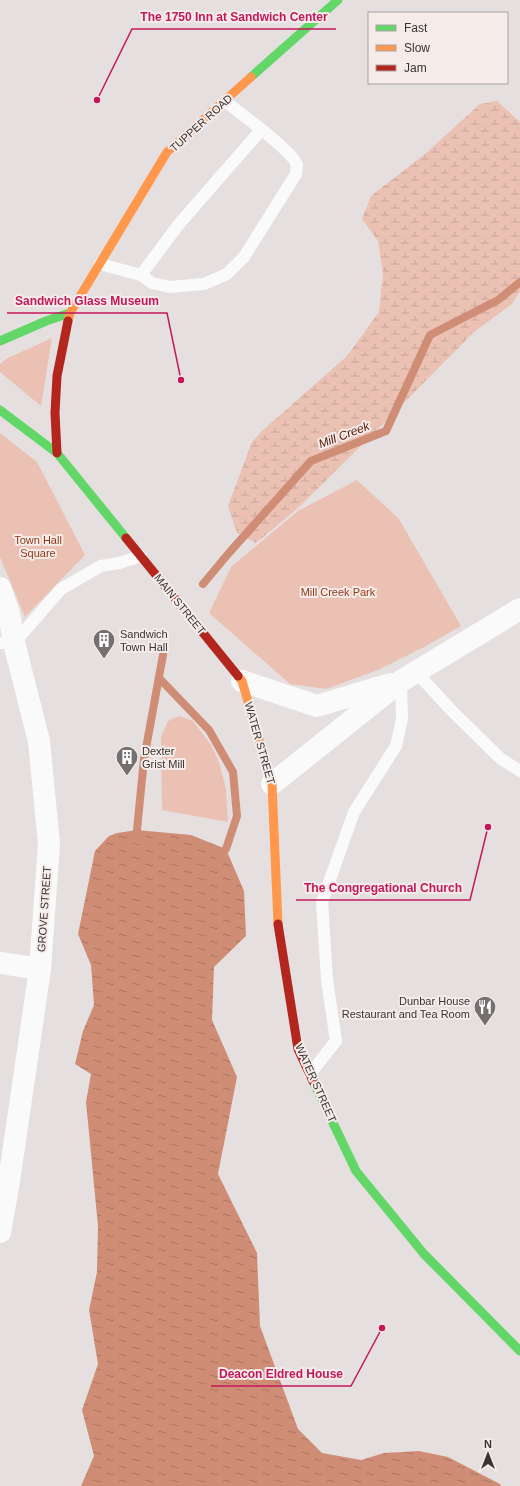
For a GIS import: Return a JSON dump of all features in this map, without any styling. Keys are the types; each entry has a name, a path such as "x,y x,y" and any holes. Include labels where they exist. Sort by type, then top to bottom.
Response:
{"main road":[{"name":"TUPPER ROAD","path":"57,453 55,412 57,376 62,344 70,313 167,152 338,0"},
{"path":"0,341 46,321 70,313"},
{"name":"MAIN STREET","path":"0,410 57,453 242,681"},
{"name":"WATER STREET","path":"242,681 272,784 278,928 298,1049 356,1171 424,1254 520,1351"}],"street":[{"name":"GROVE STREET","path":"0,588 9,613 7,643 39,741 49,844 40,969 9,1181 0,1232"},
{"path":"272,784 409,676 520,609"},
{"path":"242,681 317,706 409,676"},
{"path":"0,963 40,969"}],"lane":[{"path":"100,264 141,275 152,283 170,287 204,284 227,274 244,257 296,174 297,166 294,160 280,146 225,101"},
{"path":"141,275 179,224 261,130"},
{"path":"7,643 61,589 101,566 119,563 141,556"},
{"path":"310,1074 336,1041 327,980 322,902 354,812 396,746 409,676 452,711 501,759 520,771"}],"green space":[{"path":"497,101 520,122 520,291 512,304 475,331 299,507 256,543 237,533 228,506 252,442 262,431 347,356 379,312 383,274 378,241 362,219 371,196 425,154 480,104"},
{"path":"52,338 41,406 0,372 0,364 6,359"},
{"name":"Town Hall Square","path":"0,433 37,462 85,555 25,617 0,557"},
{"name":"Mill Creek Park","path":"357,480 399,519 461,626 424,647 378,670 326,689 290,684 209,613 231,567 298,511"},
{"path":"179,716 193,721 211,745 219,762 226,789 228,822 162,810 161,737 168,721"}],"water":[{"path":"137,830 191,835 226,849 244,891 246,936 214,967 212,1020 237,1077 218,1174 257,1253 260,1326 298,1429 322,1453 361,1460 384,1453 419,1451 448,1457 500,1484 501,1486 81,1486 94,1456 82,1410 98,1364 89,1310 97,1272 98,1226 86,1102 91,1074 75,1064 83,1031 94,1005 91,965 78,934 95,851 109,836 117,833"}],"waterway":[{"name":"Mill Creek","path":"203,584 311,461 386,431 430,335 498,300 520,282"},
{"path":"138,840 137,830 144,759 163,655"},
{"path":"159,678 209,730 233,772 237,816 226,849 219,856"}],"traffic: fast":[{"path":"251,77 338,0"},
{"path":"0,341 46,321 70,313"},
{"path":"0,410 57,453 126,538"},
{"path":"313,1081 356,1171 424,1254 520,1351"}],"traffic: slow":[{"path":"68,321 70,313 167,152 251,77"},
{"path":"238,676 242,681 272,784 278,924"}],"traffic: jam":[{"path":"57,453 55,413 57,376 68,321"},
{"path":"126,538 238,676"},
{"path":"278,924 298,1049 313,1081"}],"place":[{"name":"The 1750 Inn at Sandwich Center","path":"97,100"},
{"name":"Sandwich Glass Museum","path":"181,380"},
{"name":"Sandwich Town Hall","path":"104,660"},
{"name":"Dexter Grist Mill","path":"127,776"},
{"name":"The Congregational Church","path":"488,827"},
{"name":"Dunbar House Restaurant and Tea Room","path":"485,1026"},
{"name":"Deacon Eldred House","path":"382,1328"}]}
